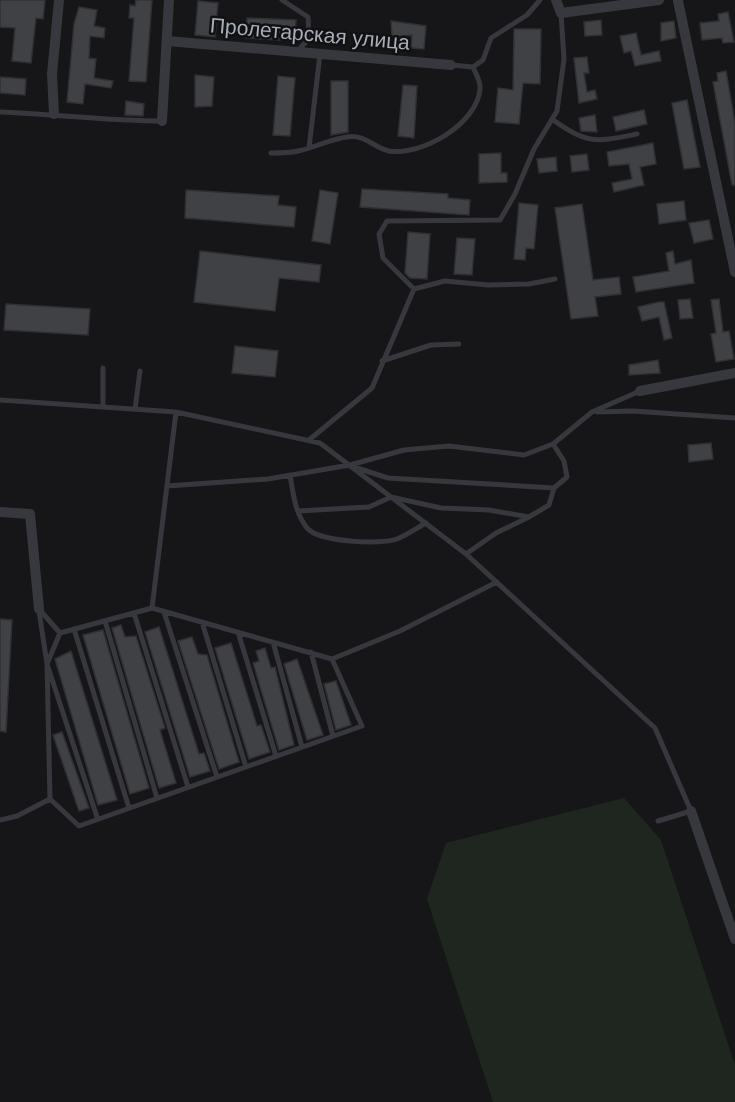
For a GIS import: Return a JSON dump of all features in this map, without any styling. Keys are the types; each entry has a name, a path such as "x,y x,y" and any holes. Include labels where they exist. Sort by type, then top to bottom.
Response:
{"street":[{"path":"54,114 52,74 59,0"},
{"path":"162,121 170,0"},
{"path":"556,0 561,13 680,0 735,272"},
{"name":"Пролетарская улица","path":"167,41 451,65"},
{"path":"640,391 735,373"},
{"path":"0,512 30,514 39,609"},
{"path":"692,811 735,939"}],"lane":[{"path":"282,0 308,17 309,38 297,52"},
{"path":"451,65 473,67 483,60 491,38 527,15 540,0"},
{"path":"414,289 383,258 379,234 387,221 500,220 515,194 534,149 558,111 564,60 561,13"},
{"path":"309,148 320,54"},
{"path":"271,153 296,152 348,136 366,138 388,151 412,150 434,142 453,131 476,105 481,87 473,67"},
{"path":"0,112 54,114 117,121 162,121"},
{"path":"552,119 572,134 597,142 637,134"},
{"path":"414,289 445,281 488,285 529,284 555,279"},
{"path":"309,440 372,388 414,289"},
{"path":"382,361 431,345 459,344"},
{"path":"103,368 103,407"},
{"path":"135,409 140,371"},
{"path":"167,486 290,475 350,465 404,450 449,446 524,455 553,444 592,412 640,391"},
{"path":"0,400 176,411 320,443 466,554 655,728 692,811 658,821"},
{"path":"152,608 176,411"},
{"path":"592,412 633,411 735,418"},
{"path":"466,554 496,533 549,505 555,488 567,477 564,461 553,444"},
{"path":"350,465 388,478 555,488"},
{"path":"290,475 298,511 307,528 319,537 395,540 426,523"},
{"path":"298,511 369,507 392,497 441,508 489,510 529,517"},
{"path":"60,633 152,608 332,659 400,631 496,582"},
{"path":"39,609 60,633"},
{"path":"39,609 47,664 50,800 79,825 362,726 332,659"},
{"path":"164,612 217,777"},
{"path":"134,613 188,787"},
{"path":"105,621 157,798"},
{"path":"202,622 246,766"},
{"path":"74,629 129,808"},
{"path":"238,632 276,756"},
{"path":"60,633 47,664 97,818"},
{"path":"273,642 302,747"},
{"path":"310,652 333,736"},
{"path":"0,820 17,816 50,800"}],"shaded area":[{"path":"624,798 661,840 735,1065 735,1102 493,1102 427,899 446,843"}],"building":[{"path":"0,0 45,0 43,19 36,18 31,63 12,61 15,28 0,27"},
{"path":"136,0 152,0 146,82 129,81 134,18 129,18 130,5 135,6"},
{"path":"198,1 218,3 215,37 195,35"},
{"path":"79,7 97,10 94,26 105,28 104,38 90,36 89,58 96,59 94,78 113,81 111,88 85,84 83,104 67,102 74,24"},
{"path":"728,12 734,42 723,43 722,38 702,40 700,23 719,21 718,14"},
{"path":"247,18 296,20 295,41 246,38"},
{"path":"601,20 602,35 585,36 584,22"},
{"path":"391,21 426,26 424,49 411,48 412,35 392,37"},
{"path":"674,21 676,38 661,41 661,23"},
{"path":"514,29 541,29 540,84 523,83 519,124 495,122 498,88 513,90"},
{"path":"636,33 641,55 659,51 661,61 635,66 631,51 624,53 620,36"},
{"path":"587,57 589,73 584,73 587,92 595,90 597,99 579,103 574,58"},
{"path":"726,71 735,123 735,185 732,185 713,82 718,81 717,73"},
{"path":"195,75 214,77 212,106 195,107"},
{"path":"278,76 295,78 290,136 273,135"},
{"path":"0,77 26,79 25,95 0,93"},
{"path":"331,81 348,81 348,132 331,135"},
{"path":"403,85 417,86 414,138 398,136"},
{"path":"687,100 700,167 684,169 672,103"},
{"path":"126,101 144,104 143,116 125,115"},
{"path":"644,110 647,124 616,131 613,117"},
{"path":"595,115 597,132 581,131 579,118"},
{"path":"653,143 656,164 640,167 644,185 614,192 612,183 632,179 629,164 609,166 607,152"},
{"path":"501,153 501,173 507,173 507,182 479,183 479,154"},
{"path":"587,154 589,170 572,172 570,156"},
{"path":"556,157 557,171 539,173 537,159"},
{"path":"362,189 448,194 448,198 470,200 469,215 360,207"},
{"path":"186,190 279,196 278,205 296,207 294,227 185,218"},
{"path":"320,190 338,193 330,244 312,241"},
{"path":"684,201 686,220 659,224 657,204"},
{"path":"519,203 538,205 534,249 526,248 525,260 514,259"},
{"path":"582,204 593,280 619,277 621,294 595,297 598,316 571,319 555,208"},
{"path":"709,220 713,239 694,243 689,223"},
{"path":"408,232 430,234 427,279 410,278 405,273"},
{"path":"457,238 475,239 472,275 454,274"},
{"path":"200,251 321,265 319,282 279,278 275,311 194,302"},
{"path":"673,251 675,264 691,260 694,283 636,292 633,277 669,271 666,253"},
{"path":"690,299 693,318 680,319 678,300"},
{"path":"719,299 723,332 729,331 734,359 716,362 711,334 716,333 711,300"},
{"path":"664,302 672,338 664,340 659,317 642,321 638,307"},
{"path":"6,304 90,309 88,335 4,330"},
{"path":"235,346 278,351 275,377 232,373"},
{"path":"658,360 660,373 629,375 629,365"},
{"path":"711,443 713,459 689,462 688,445"},
{"path":"0,619 12,620 6,732 0,731"},
{"path":"121,625 125,637 136,636 165,728 160,730 176,783 159,788 112,628"},
{"path":"159,627 199,754 204,753 210,771 190,777 145,632"},
{"path":"103,630 149,788 130,794 83,635"},
{"path":"192,637 198,654 207,655 239,762 219,769 178,641"},
{"path":"231,643 257,726 261,725 270,752 249,759 215,648"},
{"path":"265,648 271,668 275,667 294,745 279,750 253,663 259,661 256,651"},
{"path":"71,651 117,800 98,805 55,659"},
{"path":"297,659 323,735 307,740 284,664"},
{"path":"336,681 351,725 336,730 324,684"},
{"path":"62,732 89,808 79,811 53,735"}]}
